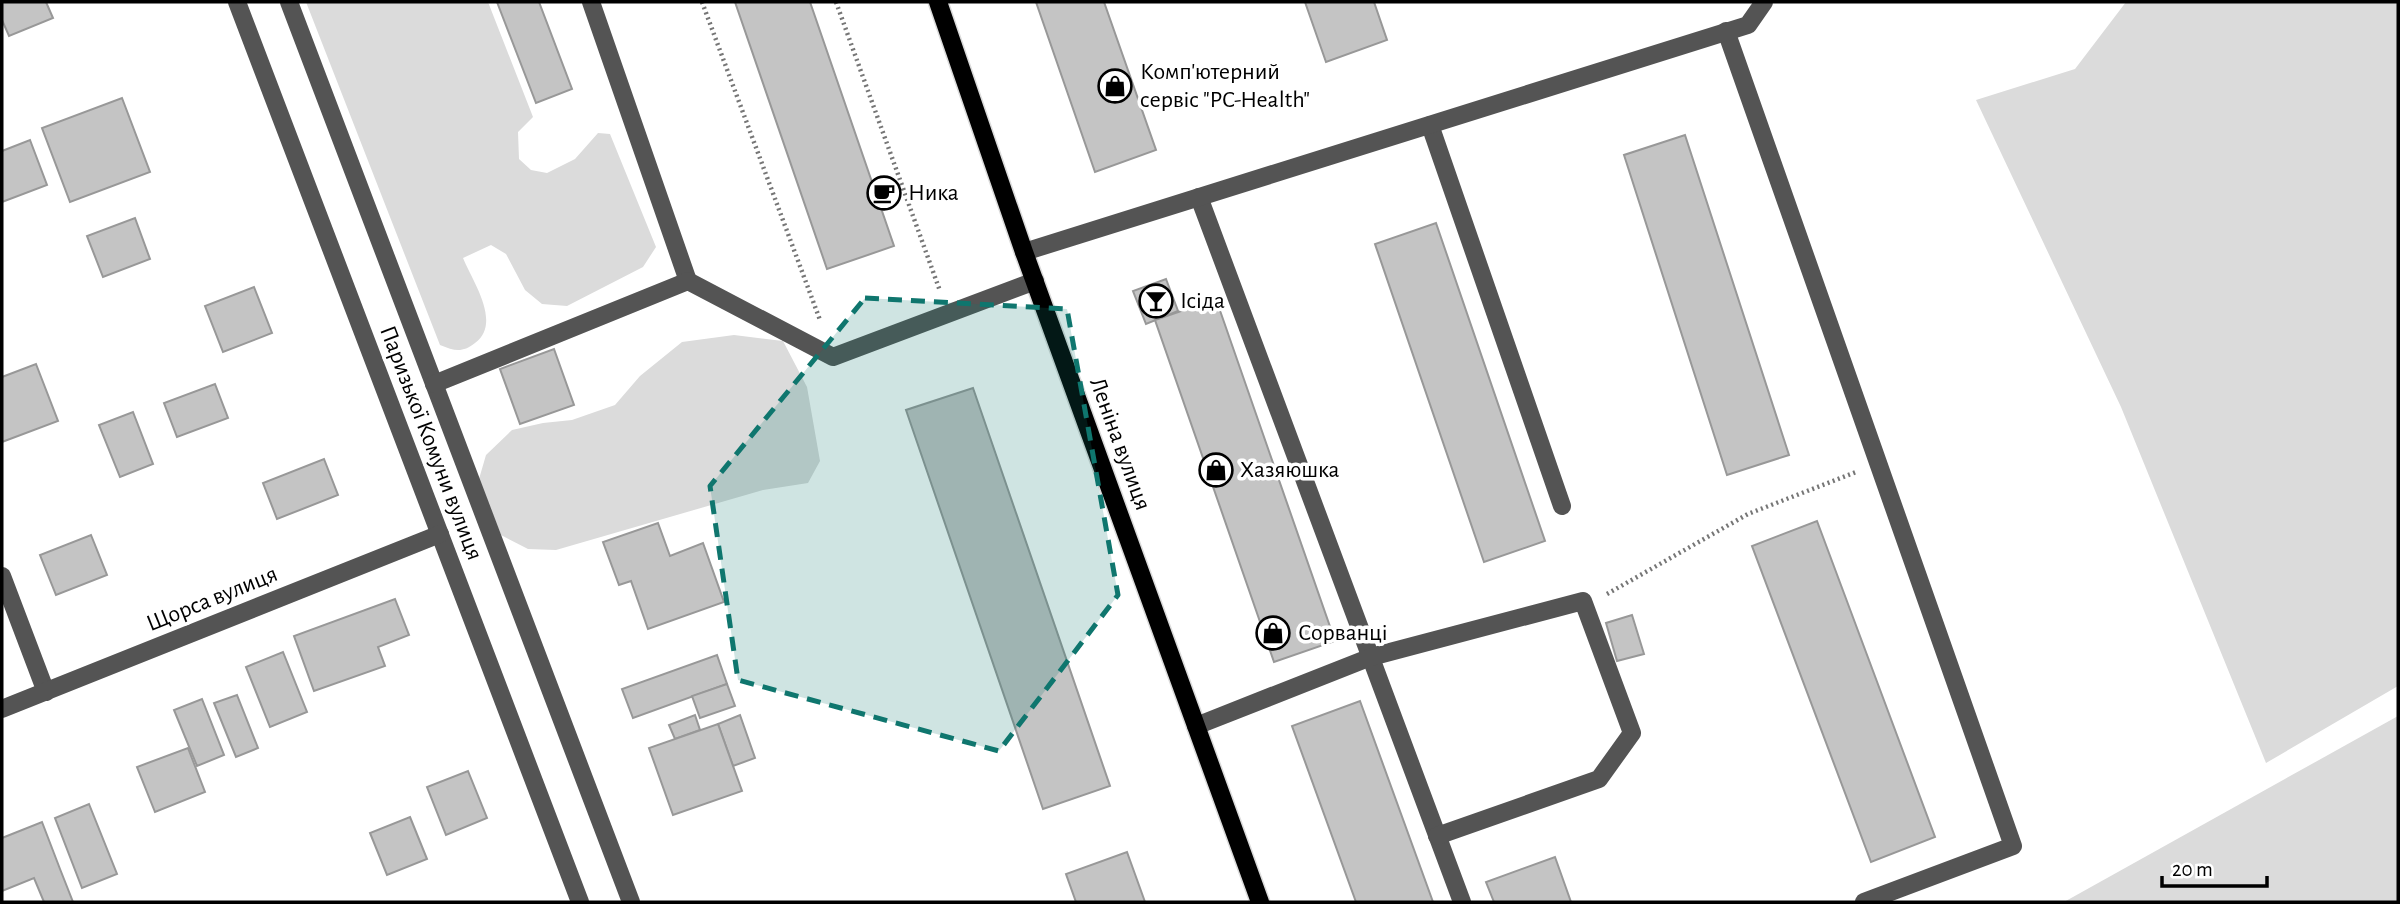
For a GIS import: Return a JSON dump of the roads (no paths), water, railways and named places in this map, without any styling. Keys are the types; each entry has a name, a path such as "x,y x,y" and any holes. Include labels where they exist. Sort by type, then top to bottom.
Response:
{"main road":[{"name":"Леніна вулиця","path":"938,2 1024,252 1260,902"}],"street":[{"name":"Паризької Комуни вулиця","path":"237,2 580,902"},
{"name":"Паризької Комуни вулиця","path":"289,2 631,902"},
{"path":"591,2 688,281 834,356 1035,281"},
{"path":"1024,252 1748,25 1764,2"},
{"path":"1726,31 2013,846 1864,902"},
{"path":"1430,125 1562,506"},
{"path":"1199,197 1462,902"},
{"path":"434,384 688,281"},
{"name":"Щорса вулиця","path":"2,709 440,534"},
{"path":"2,576 46,692"},
{"path":"1196,726 1371,657 1583,601 1632,733 1599,779 1437,836"}],"place":[{"name":"Комп'ютерний сервіс \"PC-Health\"","path":"1115,86"},
{"name":"Ника","path":"884,193"},
{"name":"Ісіда","path":"1156,301"},
{"name":"Хазяюшка","path":"1216,470"},
{"name":"Сорванці","path":"1273,633"}]}
